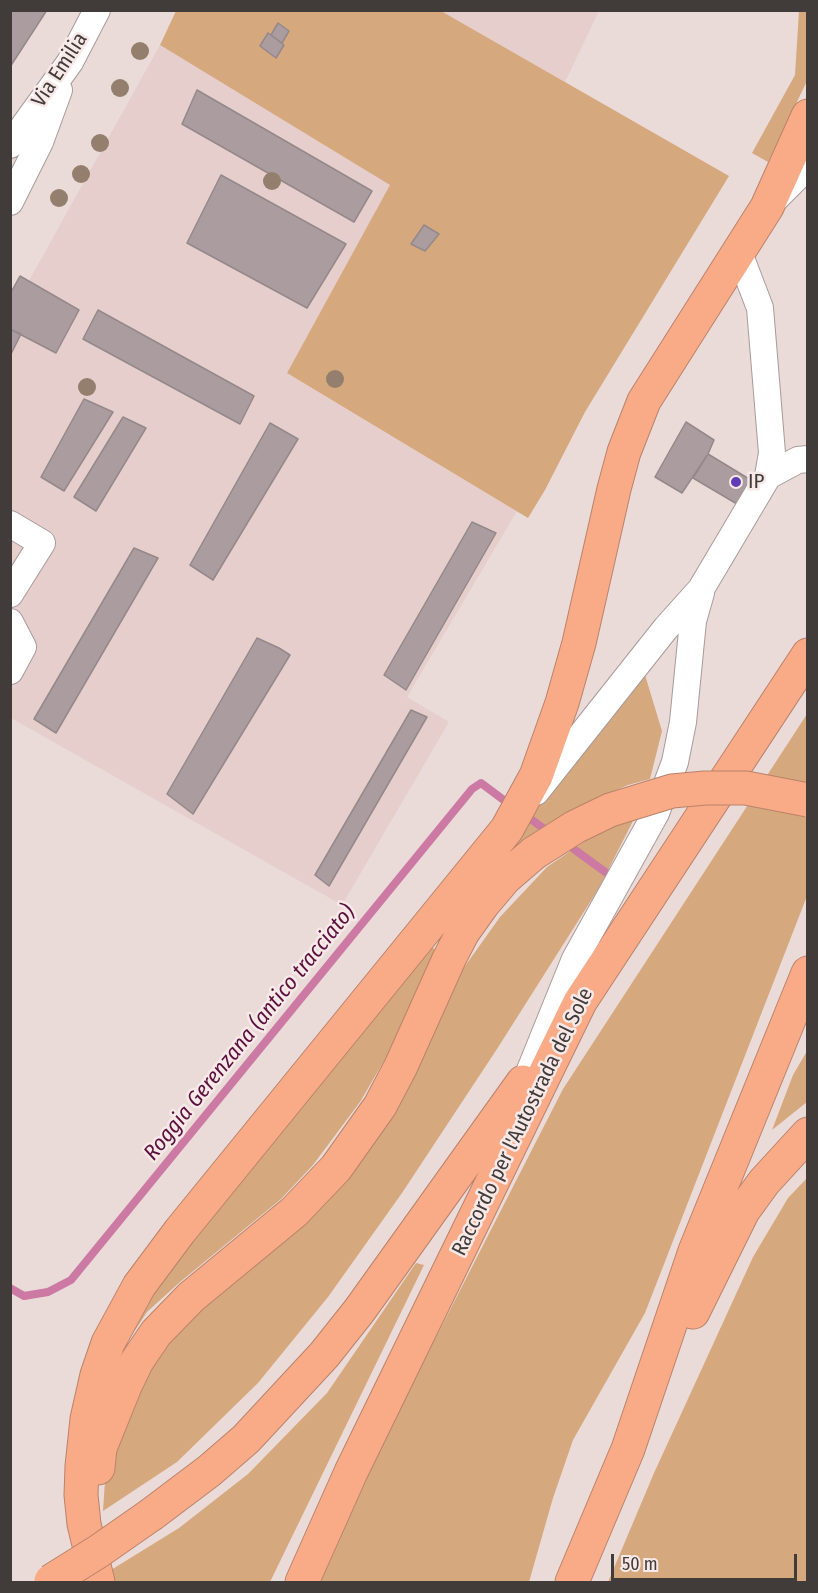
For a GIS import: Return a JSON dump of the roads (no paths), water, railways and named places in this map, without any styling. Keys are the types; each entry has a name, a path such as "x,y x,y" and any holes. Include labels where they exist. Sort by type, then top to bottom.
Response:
{"highway":[{"path":"98,1581 84,1524 81,1495 82,1466 87,1419 97,1375 108,1343 139,1286 180,1231 507,829 536,776 562,703 579,643 614,489 628,442 644,401 767,207 807,116"},
{"name":"Raccordo per l'Autostrada del Sole","path":"302,1582 351,1472 580,1002 807,655"},
{"path":"98,1581 93,1518 100,1448 137,1361 170,1317 294,1212 336,1168 359,1138 401,1066 449,959 464,932 505,878 534,853 575,827 610,810 672,791 746,788 807,800"},
{"path":"628,1449 695,1251 807,973"},
{"path":"782,1039 807,1000"},
{"path":"49,1582 99,1551 210,1471 246,1439 324,1355 366,1301 580,1002"},
{"path":"572,1582 628,1449 743,1212 764,1182 807,1134"}],"street":[{"name":"Via Emilia","path":"10,202 21,134 70,62 97,10"},
{"path":"767,207 807,166"},
{"path":"507,829 666,628 701,589 768,476 772,453 760,308 739,253"},
{"path":"768,476 792,463 807,459"},
{"path":"10,524 42,543 10,594"},
{"path":"528,1075 575,959 656,813 675,762 683,722 693,621 701,589"},
{"path":"10,622 24,647 10,671"}],"waterway":[{"name":"Roggia Gerenzana (antico tracciato)","path":"10,1288 24,1296 48,1292 71,1280 472,789 481,783 505,801"},
{"name":"Roggia Gerenzana (antico tracciato)","path":"528,817 551,834"},
{"name":"Roggia Gerenzana (antico tracciato)","path":"564,842 608,874"}],"place":[{"name":"IP","path":"736,482"}]}
